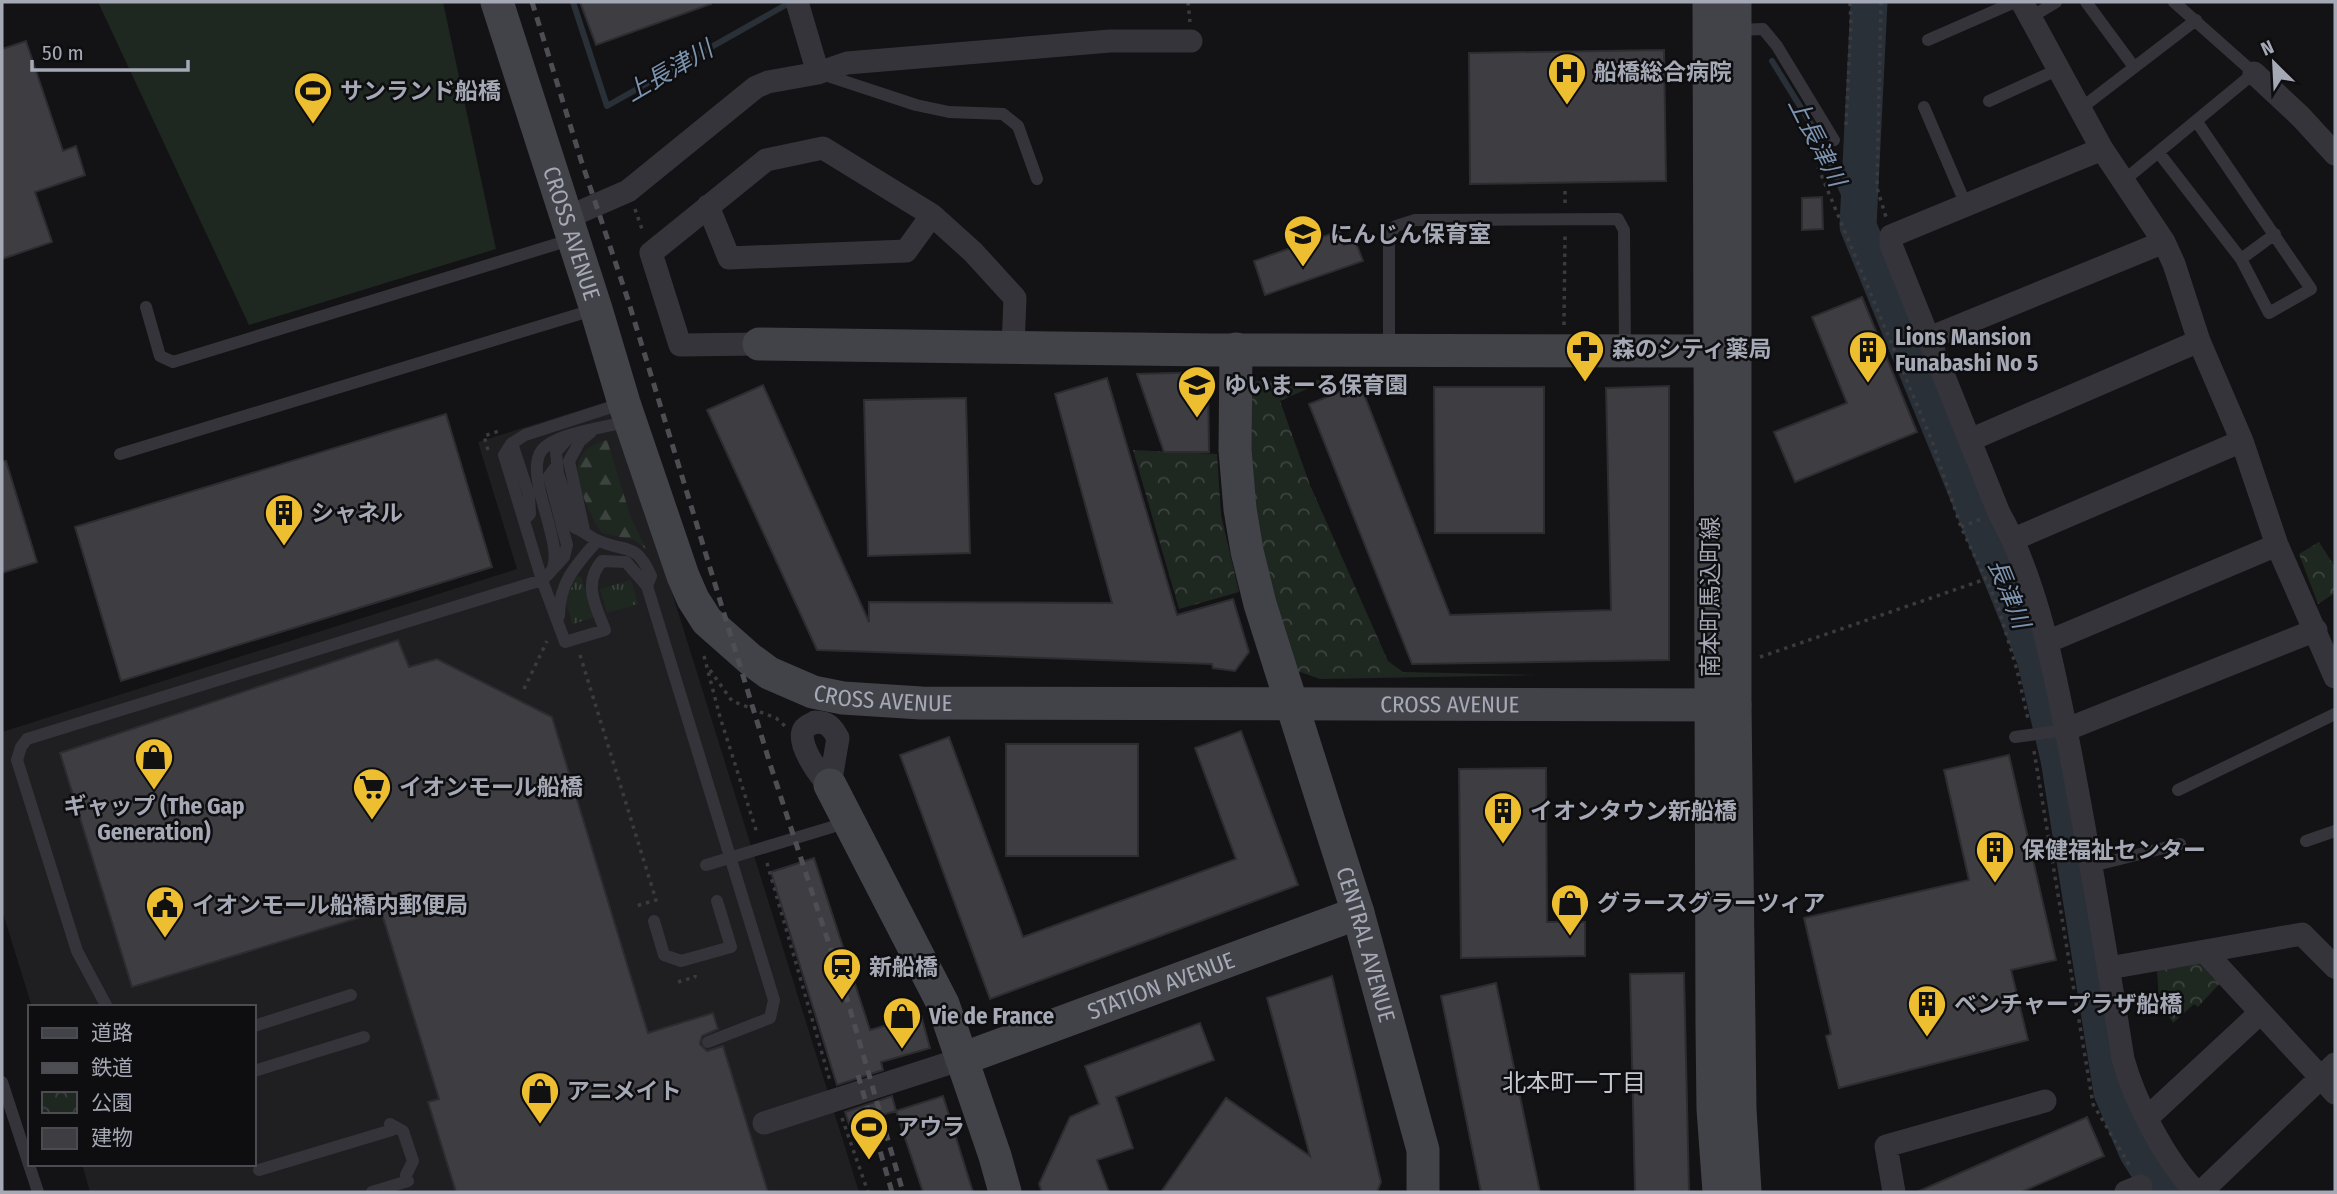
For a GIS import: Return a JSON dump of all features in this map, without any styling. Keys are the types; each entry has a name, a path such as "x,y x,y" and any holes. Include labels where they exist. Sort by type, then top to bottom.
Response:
{"street":[{"name":"CROSS AVENUE","path":"497,2 627,412 671,543 693,599 707,621 769,673 813,692 843,698 921,703 1723,705"},
{"path":"797,2 818,73"},
{"path":"2023,7 2102,149 2164,242 2199,341 2242,441 2277,545 2335,677"},
{"name":"南本町馬込町線","path":"1722,16 1709,351 1723,705"},
{"name":"南本町馬込町線","path":"1719,1192 1727,1109 1723,705 1722,16"},
{"path":"570,229 628,191 756,87 768,82 818,73 847,63 1110,41 1191,41"},
{"path":"2254,73 2301,117 2335,154"},
{"path":"1013,347 1015,298 973,252 932,215 823,148 766,160 651,253 680,345 760,344 1013,347 1236,349 1709,351"},
{"path":"2102,149 1891,236 1891,245 1999,513 2014,539 2047,642 2092,866 2123,1059 2129,1081 2147,1118 2181,1175 2198,1192 2330,1078 2260,1013 2206,952"},
{"path":"708,206 729,258 906,251 932,215"},
{"path":"1927,339 2164,242"},
{"path":"1970,440 2199,341"},
{"name":"CENTRAL AVENUE","path":"1236,349 1235,450 1240,509 1259,604 1359,913 1423,1150 1423,1192"},
{"path":"2014,539 2242,441"},
{"path":"2047,642 2277,545"},
{"path":"2065,730 2316,630"},
{"path":"830,785 838,737 824,722 815,722 805,727 802,734 814,767 830,785 943,1004 1005,1192"},
{"name":"STATION AVENUE","path":"962,1059 1359,913"},
{"path":"2109,968 2302,934 2335,967"},
{"path":"2147,1118 2260,1013"},
{"path":"764,1123 962,1059"},
{"path":"1894,1192 1886,1146 2045,1101"},
{"name":"南本町馬込町線","path":"1727,1109 1745,1192"}],"lane":[{"path":"1928,40 2023,7 2056,2"},
{"path":"2086,2 2134,67"},
{"path":"2122,182 2254,73 2174,2"},
{"path":"1722,16 1763,29 1777,46 1832,145"},
{"path":"2080,109 2196,20"},
{"path":"1989,101 2059,69"},
{"path":"818,73 916,104 949,111 1003,114 1018,126 1037,180"},
{"path":"1924,107 1966,205"},
{"path":"2159,153 2241,259 2269,313 2311,289 2197,122"},
{"path":"1389,350 1389,235 1396,226 1415,220 1618,219 1624,230 1625,351"},
{"path":"146,307 160,356 173,362 570,229"},
{"path":"2241,259 2275,234"},
{"path":"120,454 596,309"},
{"path":"584,530 569,461 580,441 627,412"},
{"path":"627,412 525,435 512,443 504,455 565,642 605,630 594,602 591,582 602,561 626,562 648,586 774,1000 770,1018 708,1042"},
{"path":"552,570 556,553 541,498 537,464 541,451 556,440 594,430"},
{"path":"569,436 556,452 557,466 575,528 584,530 597,541 626,548 643,557 651,576 648,586"},
{"path":"116,1005 81,941 23,756 32,745 544,584 564,557 566,545 549,476 557,466"},
{"path":"559,627 559,599 564,585 597,541"},
{"path":"106,1005 77,951 17,760 27,739 544,584"},
{"path":"2178,790 2335,714"},
{"path":"2015,737 2065,730"},
{"path":"706,865 832,827 847,818"},
{"path":"2306,841 2335,831"},
{"path":"2092,866 2180,844"},
{"path":"654,921 664,955 681,961 731,947 717,901"},
{"path":"256,1025 351,995"},
{"path":"256,1070 364,1037"},
{"path":"2,1082 28,1161"},
{"path":"259,1170 391,1127 403,1131 413,1161 407,1178 372,1192"},
{"path":"29,1166 38,1192"}],"path":[{"path":"1850,2 1852,24 1845,133 1832,145 1818,167 1932,441 1961,527 1997,603 2035,734 2093,1104 2134,1189"},
{"path":"1881,2 1877,188 1891,236"},
{"path":"1563,327 1565,189"},
{"path":"628,191 651,253"},
{"path":"1961,527 1966,524"},
{"path":"1750,661 1986,579"},
{"path":"524,688 547,640"},
{"path":"704,654 720,717 762,848 835,1101 868,1192"},
{"path":"580,655 656,900 636,906"},
{"path":"707,665 732,701 776,718 793,733 802,734"}],"shaded area":[{"name":"イオンモール船橋","path":"612,400 859,1192 90,1192 83,1166 256,1166 256,1005 31,1005 2,910 2,732 517,569 478,442"}],"green space":[{"name":"サンランド船橋","path":"98,2 443,2 496,249 249,325"},
{"path":"1327,380 1280,401 1310,485 1388,661 1403,672 1536,675 1320,679 1289,668 1262,570 1243,381"},
{"path":"607,440 631,518 646,549 634,540 602,533 580,486 580,459 591,446"},
{"path":"1133,450 1217,454 1221,515 1239,592 1179,609"},
{"path":"2319,542 2335,567 2335,593 2318,604 2299,554"},
{"path":"577,576 581,577 595,617 573,624 565,601"},
{"path":"631,580 638,604 607,613 600,589"},
{"path":"2202,955 2222,981 2198,1007 2194,1004 2173,1023 2159,1001 2157,970"}],"building":[{"path":"580,2 710,2 711,4 596,45"},
{"path":"26,41 63,151 76,146 85,175 35,192 52,242 2,259 2,49"},
{"path":"1664,50 1666,181 1470,184 1469,53"},
{"path":"1822,197 1823,229 1802,230 1802,198"},
{"path":"1339,231 1344,245 1355,240 1363,261 1265,295 1254,261"},
{"name":"Lions Mansion Funabashi No 5","path":"1862,297 1917,432 1795,482 1774,432 1847,403 1812,317"},
{"path":"1208,372 1209,452 1164,452 1137,374"},
{"path":"1107,378 1177,615 1233,599 1249,652 1235,671 1213,668 1212,664 817,650 707,410 763,385 869,622 869,602 1112,603 1055,394"},
{"path":"1360,384 1450,615 1611,610 1606,388 1669,386 1669,660 1412,664 1309,404"},
{"path":"1434,387 1544,387 1544,533 1435,533"},
{"path":"966,398 970,553 868,556 864,400"},
{"name":"シャネル","path":"446,414 492,567 121,681 75,527"},
{"path":"2,461 6,461 37,562 2,573"},
{"path":"398,640 409,667 437,659 552,717 648,1033 713,1013 718,1029 702,1036 700,1044 707,1051 723,1046 768,1192 456,1192 428,1102 439,1099 381,911 132,987 60,753"},
{"path":"1241,731 1298,885 990,999 900,755 949,737 1023,937 1236,859 1195,748"},
{"path":"1006,744 1138,744 1138,856 1006,856"},
{"name":"保健福祉センター","path":"2009,755 2056,960 2011,970 2028,1040 1839,1088 1826,1036 1831,1034 1804,918 1969,880 1944,770"},
{"name":"イオンタウン新船橋","path":"1546,768 1547,922 1585,922 1585,956 1461,958 1459,769"},
{"name":"新船橋","path":"814,858 870,1030 921,1015 930,1048 881,1062 883,1070 837,1085 771,872"},
{"path":"1684,973 1689,1192 1635,1192 1630,974"},
{"path":"1332,976 1381,1182 1377,1192 1161,1192 1226,1098 1310,1156 1267,998"},
{"path":"1496,983 1540,1192 1481,1192 1441,996"},
{"path":"1200,1023 1214,1060 1116,1097 1133,1148 1097,1160 1109,1192 1042,1192 1039,1184 1070,1117 1099,1104 1085,1066"},
{"path":"892,1096 896,1111 849,1124 845,1112"},
{"path":"943,1096 973,1192 923,1192 896,1111"},
{"path":"2087,1117 2104,1156 2021,1192 1917,1192"}],"waterway":[{"name":"上長津川","path":"573,2 607,106 791,2"},
{"name":"長津川","path":"1869,2 1858,226 2035,658 2059,759 2112,1092 2137,1151 2163,1192"},
{"name":"上長津川","path":"1772,61 1816,132 1858,226"}],"railway":[{"path":"532,2 628,300 771,767 847,999 903,1192"},
{"path":"858,1075 892,1192"}],"place":[{"name":"船橋総合病院","path":"1567,106"},
{"name":"サンランド船橋","path":"313,125"},
{"name":"にんじん保育室","path":"1303,268"},
{"name":"森のシティ薬局","path":"1585,383"},
{"name":"Lions Mansion Funabashi No 5","path":"1868,384"},
{"name":"ゆいまーる保育園","path":"1197,419"},
{"name":"シャネル","path":"284,547"},
{"name":"ギャップ (The Gap Generation)","path":"154,791"},
{"name":"イオンモール船橋","path":"372,821"},
{"name":"イオンタウン新船橋","path":"1503,845"},
{"name":"保健福祉センター","path":"1995,884"},
{"name":"グラースグラーツィア","path":"1570,937"},
{"name":"イオンモール船橋内郵便局","path":"165,939"},
{"name":"新船橋","path":"842,1001"},
{"name":"ベンチャープラザ船橋","path":"1927,1038"},
{"name":"Vie de France","path":"902,1050"},
{"name":"アニメイト","path":"540,1125"},
{"name":"アウラ","path":"869,1161"}],"district":[{"name":"北本町一丁目","path":"1574,1083"}]}
